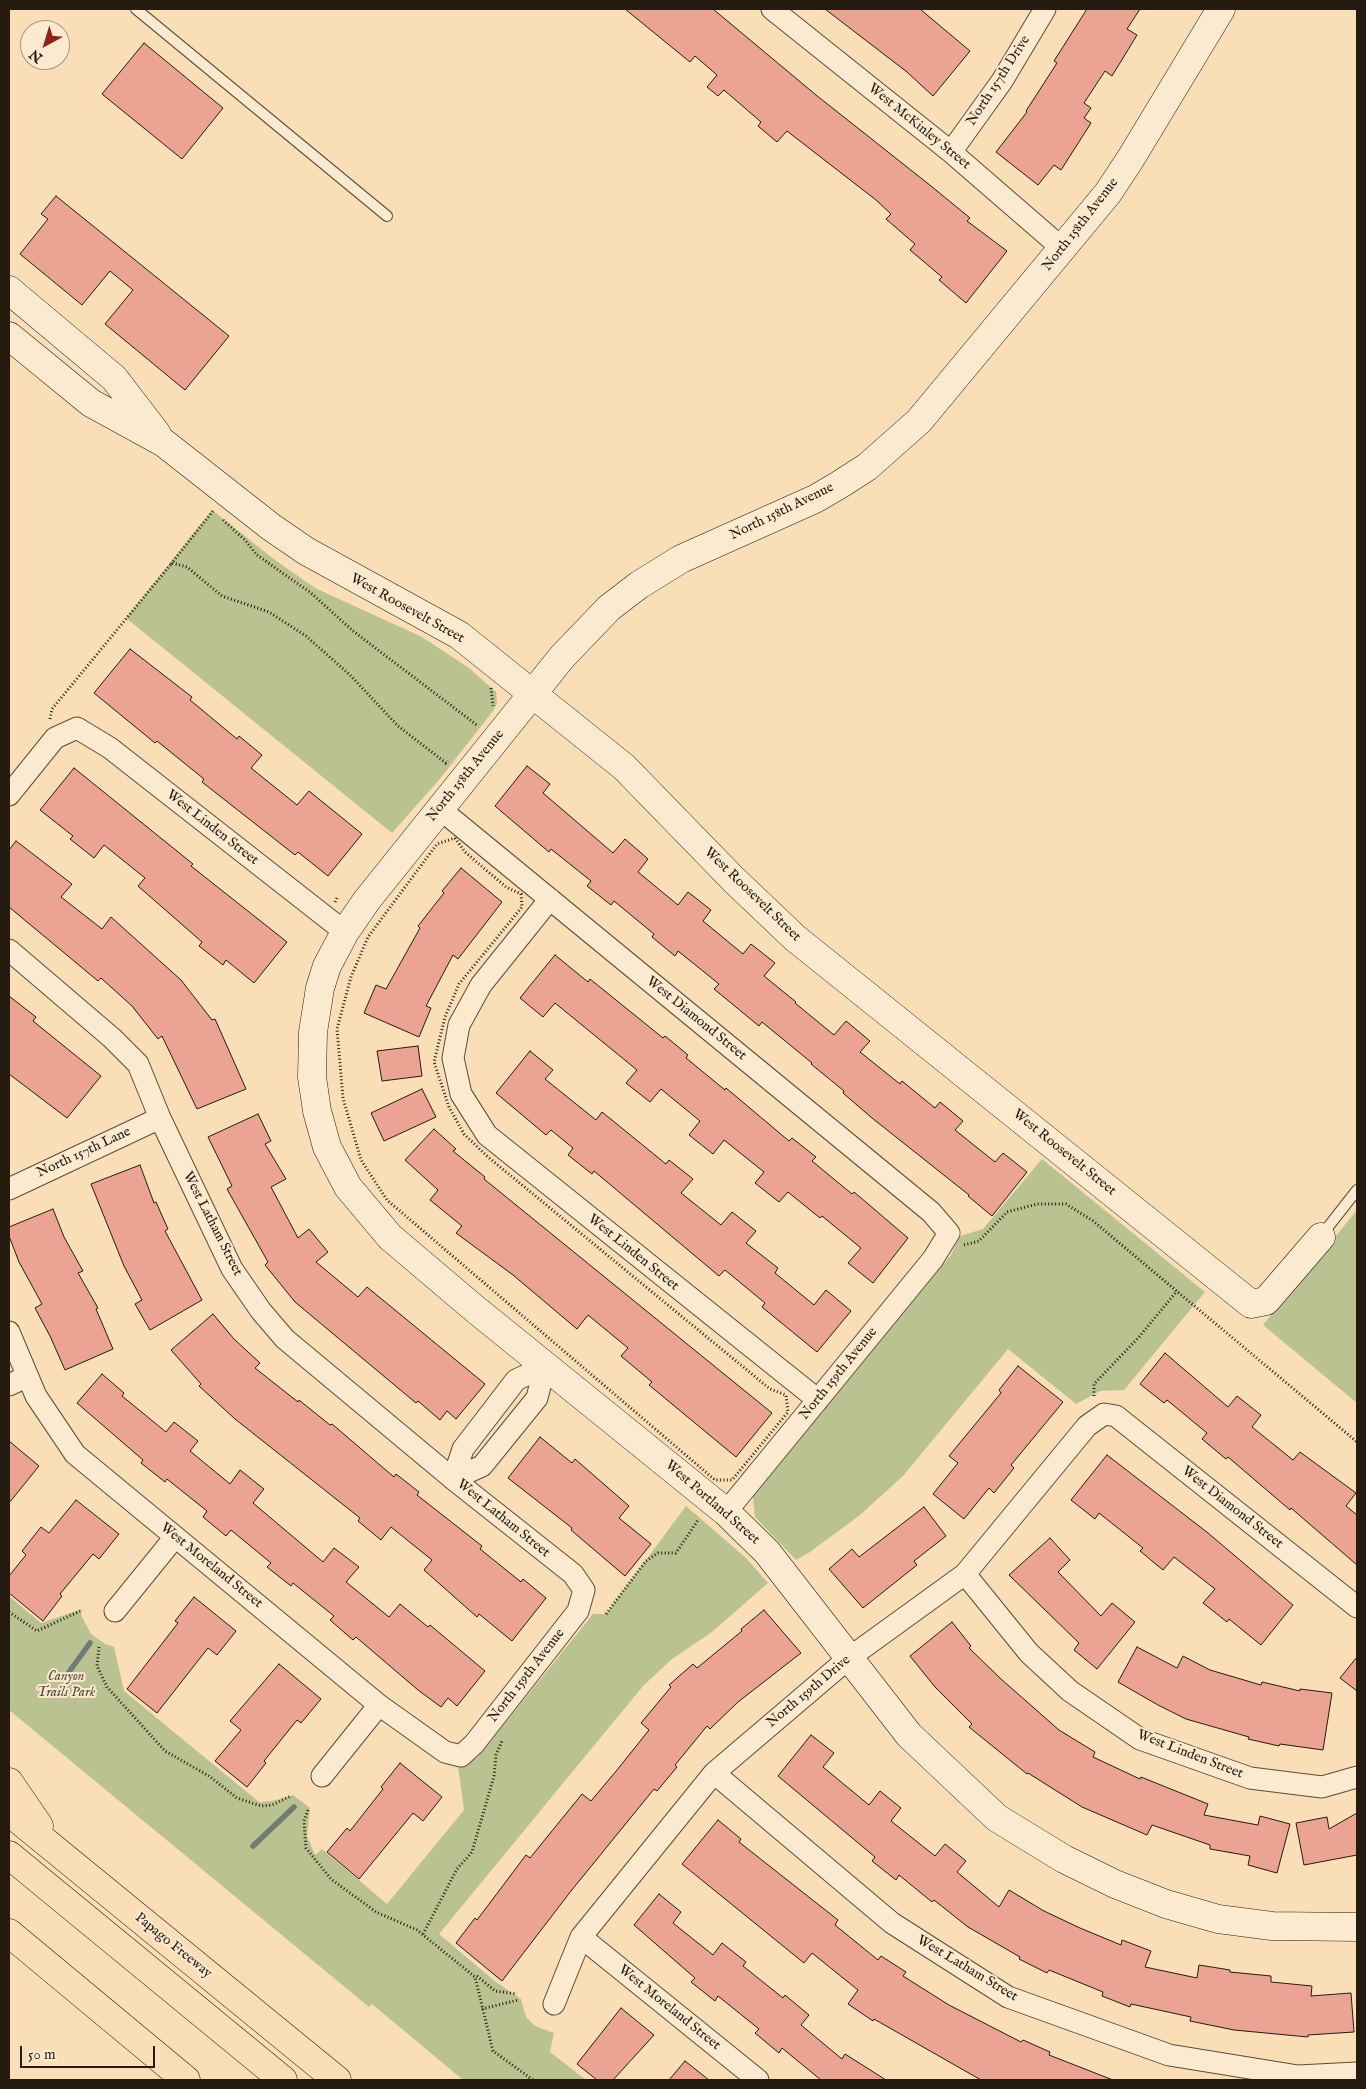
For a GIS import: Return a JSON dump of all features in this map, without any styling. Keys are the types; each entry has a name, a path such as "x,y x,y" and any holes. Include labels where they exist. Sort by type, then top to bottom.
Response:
{"highway":[{"path":"9,1782 54,1848"},
{"name":"Papago Freeway","path":"9,1812 337,2080"},
{"path":"9,1855 282,2080"},
{"path":"9,1933 186,2080"}],"street":[{"name":"West McKinley Street","path":"772,9 951,152 1063,249"},
{"name":"North 157th Drive","path":"951,152 1002,81 1045,9"},
{"name":"North 158th Avenue","path":"345,932 367,900 532,693 578,638 609,608 639,585 681,559 815,499 867,467 919,421 938,401 1108,192 1131,158 1221,9"},
{"name":"West Roosevelt Street","path":"9,290 114,378 164,443"},
{"name":"West Roosevelt Street","path":"9,336 91,403 164,443 271,527 306,551 459,635 624,768 734,880 795,938 1251,1304 1266,1302 1321,1237"},
{"name":"West Linden Street","path":"9,795 54,738 77,728 110,748 345,932"},
{"name":"West Diamond Street","path":"440,809 931,1212 954,1240"},
{"name":"West Linden Street","path":"550,899 481,985 459,1025 453,1058 461,1094 487,1135 818,1400"},
{"name":"West Portland Street","path":"345,932 327,966 320,988 313,1032 312,1077 317,1111 327,1146 348,1186 390,1237 545,1366 726,1512 767,1552 909,1735 997,1818 1064,1860 1149,1897 1218,1919 1272,1926 1357,1928"},
{"name":"West Latham Street","path":"9,950 112,1038 138,1064 160,1118 232,1269 261,1312 285,1339 453,1479 573,1574 584,1590"},
{"name":"North 157th Lane","path":"9,1188 160,1118"},
{"name":"North 159th Avenue","path":"726,1512 933,1259 954,1240"},
{"name":"West Moreland Street","path":"9,1332 17,1381 74,1454 378,1705 445,1752 461,1756"},
{"path":"453,1479 463,1449 516,1380 545,1366"},
{"name":"West Diamond Street","path":"1099,1405 1116,1416 1357,1607"},
{"name":"North 159th Drive","path":"554,2004 581,1937 714,1773 849,1658 966,1574 1088,1426 1099,1405"},
{"path":"115,1610 175,1537"},
{"name":"West Linden Street","path":"966,1574 1029,1653 1070,1691 1140,1739 1250,1778 1322,1787 1357,1777"},
{"name":"North 159th Avenue","path":"461,1756 474,1744 578,1611 584,1590"},
{"path":"322,1776 378,1705"},
{"name":"West Latham Street","path":"714,1773 892,1923 1008,1997 1169,2055 1298,2076 1357,2073"},
{"name":"West Moreland Street","path":"581,1937 758,2080"}],"lane":[{"path":"136,9 387,216"},
{"path":"1321,1237 1357,1190"}],"path":[{"path":"50,722 52,709 169,566 212,510 245,540 257,555 312,593 353,631 478,726"},
{"path":"169,566 172,563 187,567 222,596 269,612 306,636 350,675 398,726 446,763 452,756"},
{"path":"484,682 490,686 494,704 490,711"},
{"path":"472,734 482,722"},
{"path":"954,1240 979,1241 1007,1212 1037,1204 1066,1204 1093,1221 1357,1442"},
{"path":"1099,1405 1094,1384 1139,1337 1177,1291"},
{"path":"606,1614 646,1561 658,1553 676,1552 698,1520"},
{"path":"9,1612 37,1631 80,1612"},
{"path":"99,1646 98,1666 107,1688 165,1751 209,1776 237,1798 261,1806 272,1805 291,1796"},
{"path":"423,1934 457,1869 472,1852 494,1776 496,1755 503,1740"},
{"path":"308,1810 304,1821 306,1848 331,1879 376,1912 423,1934 476,1977 493,2050 534,2080"},
{"path":"477,1976 495,1991 517,1994"},
{"path":"482,2009 518,2000"}],"green space":[{"path":"212,510 275,560 315,588 422,637 469,668 496,692 497,703 493,711 439,780 392,833 126,618"},
{"path":"1042,1159 1205,1292 1124,1390 1100,1391 1076,1404 1008,1349 903,1476 860,1515 810,1552 796,1560 755,1517 753,1497 951,1255 960,1236 983,1229"},
{"path":"1357,1210 1357,1403 1263,1325"},
{"name":"Canyon Trails Park","path":"686,1506 746,1558 768,1583 712,1632 672,1659 643,1686 439,1934 496,1982 521,1999 526,2017 535,2026 554,2033 550,2052 586,2080 463,2080 372,2004 369,2007 9,1710 9,1596 41,1623 82,1609 81,1615 91,1634 105,1644 114,1647 124,1691 259,1802 272,1801 293,1795 310,1808 307,1836 315,1855 322,1849 387,1904 464,1810 458,1766 477,1758 593,1614 606,1614"}],"building":[{"path":"625,9 713,9 816,95 970,218 967,221 1007,251 966,303 939,280 942,277 910,250 915,244 886,219 891,214 876,200 787,131 777,142 758,126 761,122 724,90 718,96 707,87 717,75 695,56 690,62"},
{"path":"825,9 920,9 970,51 933,96 907,72"},
{"path":"1087,9 1140,9 1127,29 1137,35 1112,76 1105,71 1084,103 1091,108 1084,118 1091,123 1061,170 1054,165 1038,185 996,152 1027,112 1057,63 1054,61"},
{"path":"144,43 223,108 182,159 102,94"},
{"path":"56,196 229,336 185,390 105,324 133,290 110,271 82,305 20,254 48,219 41,214"},
{"path":"130,649 192,697 190,700 237,739 239,736 262,755 251,768 297,805 309,791 362,834 328,876 298,852 295,855 202,782 204,779 157,741 155,743 94,693"},
{"path":"527,766 550,784 543,793 613,853 625,839 648,859 638,872 678,905 688,892 711,910 703,921 743,954 751,944 775,963 764,976 834,1035 846,1021 870,1041 860,1052 900,1084 902,1081 935,1108 940,1102 963,1121 955,1130 995,1162 1003,1153 1027,1172 992,1216 969,1195 872,1118 812,1063 762,1022 759,1026 714,989 719,984 678,951 675,956 652,937 654,934 614,901 611,905 587,886 591,881 551,849 549,852 495,806"},
{"path":"74,768 193,864 191,866 287,942 254,983 226,960 223,965 199,946 202,942 138,886 145,878 104,845 94,858 70,839 73,836 40,810"},
{"path":"16,841 72,884 61,897 102,929 111,917 181,980 212,1020 215,1019 246,1089 197,1109 162,1036 158,1039 132,1006 101,978 98,981 9,907 9,850"},
{"path":"461,868 502,902 458,959 453,955 426,1006 431,1008 419,1037 364,1013 376,985 386,989 420,928 418,926 444,893 442,891"},
{"path":"555,955 588,982 590,979 663,1038 665,1036 688,1055 686,1058 725,1090 726,1088 789,1141 792,1138 816,1157 812,1161 852,1194 854,1192 908,1238 873,1283 848,1263 861,1248 822,1216 820,1218 788,1192 779,1202 755,1183 764,1172 724,1140 713,1154 689,1135 700,1121 661,1089 650,1102 626,1083 637,1070 555,1003 543,1017 520,998"},
{"path":"9,996 36,1017 33,1021 101,1076 67,1118 9,1074"},
{"path":"418,1046 422,1076 382,1081 377,1051"},
{"path":"530,1051 553,1070 545,1079 596,1120 602,1112 666,1164 669,1160 693,1179 681,1193 721,1225 732,1212 756,1231 746,1243 778,1268 775,1273 814,1305 826,1290 851,1311 817,1352 762,1307 765,1303 725,1270 719,1276 594,1171 592,1174 568,1155 573,1148 551,1130 546,1135 496,1093"},
{"path":"422,1089 436,1117 384,1141 371,1113"},
{"path":"258,1114 271,1141 265,1144 286,1179 271,1187 298,1238 309,1229 328,1252 316,1262 358,1297 367,1287 485,1384 456,1419 447,1411 440,1420 418,1401 416,1403 295,1302 265,1265 268,1262 227,1189 232,1186 208,1137"},
{"path":"434,1129 456,1149 453,1151 485,1177 484,1179 772,1413 736,1457 649,1385 652,1382 621,1356 628,1348 588,1315 577,1329 513,1275 456,1233 462,1226 430,1200 438,1190 405,1160"},
{"path":"140,1165 154,1203 156,1202 168,1229 165,1231 202,1300 150,1330 135,1304 142,1300 124,1266 91,1184"},
{"path":"53,1209 64,1237 83,1271 78,1273 98,1308 96,1309 113,1349 65,1370 35,1308 42,1304 19,1262 9,1236 9,1227"},
{"path":"213,1314 234,1339 260,1363 255,1368 298,1402 299,1400 330,1425 332,1424 394,1477 396,1474 419,1492 417,1495 482,1546 480,1549 521,1582 523,1579 546,1598 512,1641 479,1614 477,1617 424,1570 432,1560 391,1527 381,1540 358,1521 360,1518 235,1419 199,1386 201,1384 171,1350"},
{"path":"1165,1353 1228,1407 1237,1396 1261,1415 1252,1427 1293,1460 1300,1452 1356,1493 1346,1506 1357,1515 1357,1565 1291,1508 1290,1510 1228,1457 1226,1459 1202,1439 1207,1433 1167,1400 1164,1403 1140,1384"},
{"path":"1018,1366 1063,1402 1011,1465 1014,1468 994,1493 989,1488 964,1519 933,1494 958,1463 949,1456 1001,1393 999,1390"},
{"path":"102,1374 124,1393 122,1396 166,1432 174,1422 198,1441 190,1451 230,1484 240,1470 264,1489 253,1503 323,1562 334,1548 359,1567 346,1582 389,1617 400,1604 428,1627 430,1625 485,1671 457,1706 448,1698 441,1707 418,1690 356,1637 353,1640 330,1620 334,1616 293,1583 291,1586 267,1567 271,1563 231,1530 226,1536 203,1517 207,1511 167,1479 165,1482 141,1463 143,1460 77,1403"},
{"path":"540,1437 572,1463 575,1459 629,1506 619,1518 651,1544 625,1576 571,1530 572,1528 508,1478"},
{"path":"9,1441 39,1466 9,1503"},
{"path":"1107,1455 1208,1533 1293,1605 1261,1645 1229,1619 1227,1622 1203,1603 1215,1589 1174,1557 1163,1570 1140,1551 1143,1548 1099,1513 1095,1519 1071,1500"},
{"path":"76,1500 119,1534 99,1559 93,1554 60,1594 62,1596 43,1621 9,1593 9,1576 26,1555 22,1551 41,1527 49,1533"},
{"path":"924,1507 946,1536 914,1561 917,1565 863,1608 829,1569 852,1549 859,1557"},
{"path":"1050,1538 1070,1560 1058,1572 1101,1616 1112,1603 1135,1622 1097,1669 1074,1650 1079,1643 1009,1575"},
{"path":"194,1597 236,1631 217,1655 208,1648 157,1713 127,1689 178,1623 175,1621"},
{"path":"764,1610 801,1653 738,1702 710,1729 707,1726 675,1765 677,1767 657,1791 654,1789 571,1891 502,1981 456,1943 475,1918 477,1920 526,1855 530,1858 582,1794 591,1801 617,1770 649,1730 641,1723 671,1687 669,1685 693,1664 697,1668"},
{"path":"952,1622 971,1646 969,1648 1001,1679 1059,1730 1095,1752 1093,1757 1140,1779 1141,1777 1208,1804 1204,1815 1258,1825 1260,1816 1290,1824 1277,1873 1248,1865 1250,1856 1210,1849 1210,1845 1152,1825 1147,1835 1082,1807 1027,1774 969,1727 972,1724 935,1687 910,1656"},
{"path":"1137,1647 1177,1668 1183,1656 1210,1670 1261,1685 1262,1682 1300,1691 1300,1689 1332,1693 1323,1750 1280,1744 1279,1746 1248,1739 1249,1737 1186,1719 1158,1705 1118,1682"},
{"path":"1357,1657 1357,1691 1340,1678"},
{"path":"279,1664 321,1699 301,1723 297,1720 264,1761 266,1763 247,1787 215,1761 241,1730 230,1721"},
{"path":"811,1735 834,1753 823,1767 869,1805 880,1791 901,1808 891,1821 935,1856 945,1844 966,1861 957,1872 999,1907 1009,1890 1044,1911 1080,1928 1121,1945 1122,1940 1151,1951 1145,1967 1197,1978 1199,1965 1230,1970 1230,1972 1271,1976 1271,1982 1312,1986 1311,1996 1351,1993 1354,2032 1308,2035 1308,2037 1234,2030 1190,2021 1191,2017 1131,2004 1130,2007 1102,1996 1103,1992 1049,1970 1047,1973 1019,1959 1020,1957 968,1927 934,1900 932,1902 899,1875 896,1880 872,1861 875,1857 778,1776"},
{"path":"400,1763 442,1797 423,1821 413,1813 359,1879 327,1852 347,1828 350,1831 383,1789 381,1787"},
{"path":"1357,1813 1357,1855 1304,1865 1296,1823 1327,1817 1329,1829"},
{"path":"718,1820 741,1839 739,1842 838,1920 835,1925 878,1960 881,1956 906,1972 903,1976 949,2005 1021,2042 1023,2040 1050,2052 1049,2055 1113,2080 981,2080 874,2019 873,2021 848,2004 858,1990 812,1953 804,1963 682,1864"},
{"path":"659,1894 681,1912 673,1923 713,1955 722,1943 746,1962 743,1966 783,1998 785,1995 809,2015 801,2025 842,2059 845,2054 886,2080 821,2080 782,2048 779,2053 755,2033 759,2029 718,1996 715,2001 691,1982 695,1978 634,1925"},
{"path":"621,2008 654,2035 613,2080 597,2080 577,2064"},
{"path":"685,2061 709,2080 669,2080"}],"waterway":[{"path":"69,1672 90,1643"},
{"path":"253,1846 294,1807"}]}
